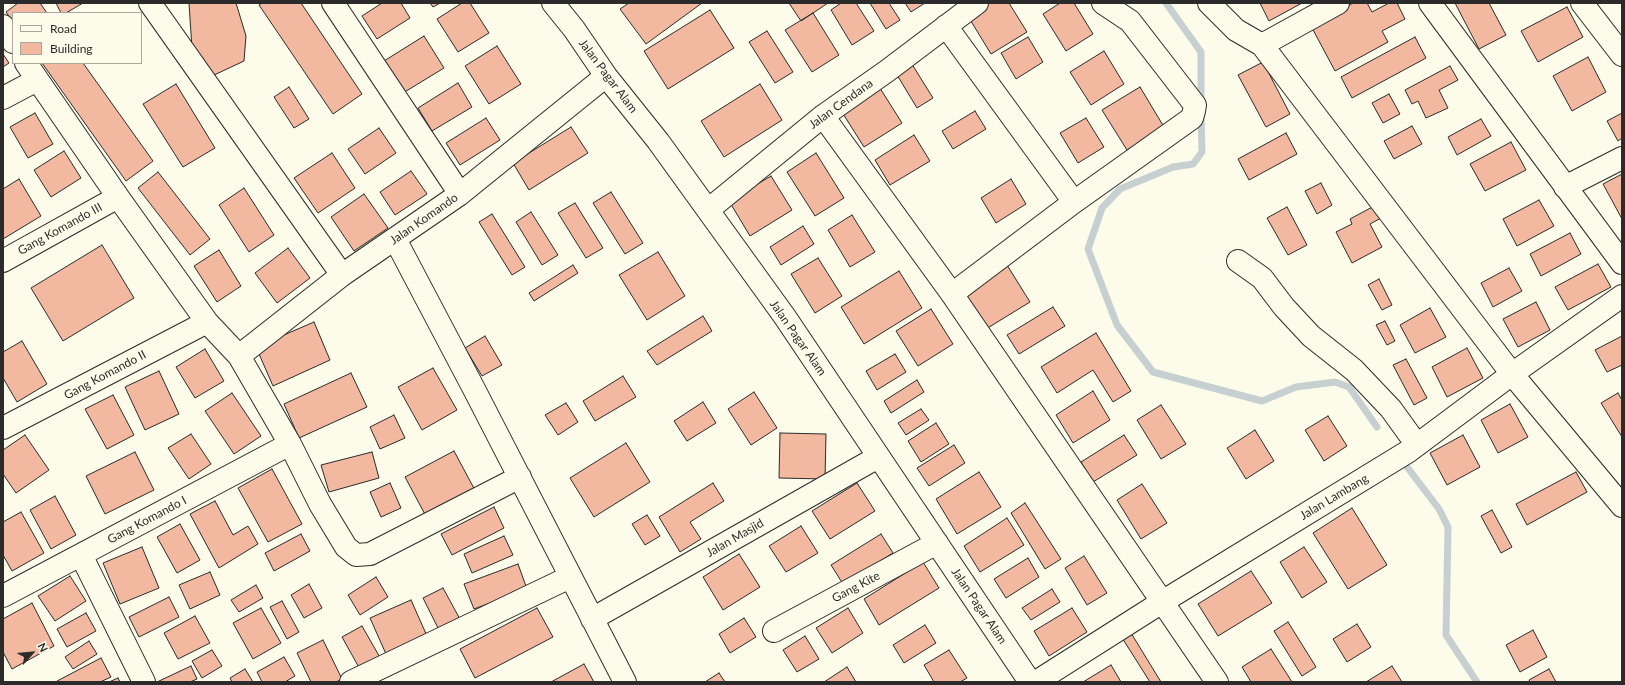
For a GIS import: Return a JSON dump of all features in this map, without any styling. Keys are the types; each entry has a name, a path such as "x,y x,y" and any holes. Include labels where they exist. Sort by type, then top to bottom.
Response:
{"street":[{"path":"150,3 342,275"},
{"path":"333,3 460,194"},
{"name":"Jalan Pagar Alam","path":"553,3 574,29 606,76 658,141 785,317 1030,682"},
{"name":"Jalan Cendana","path":"708,210 822,116 887,71 977,3"},
{"path":"952,294 1074,202 1192,118 1195,105 1130,21 1103,3"},
{"path":"1209,3 1236,30 1262,45 1512,374 1622,506"},
{"path":"1262,45 1338,3"},
{"path":"1430,3 1622,263"},
{"path":"1586,4 1622,55"},
{"path":"3,26 12,40"},
{"path":"946,26 1074,202"},
{"path":"3,98 31,72 207,322 238,356 290,444 320,504 346,547 356,555 370,554 520,477"},
{"name":"Jalan Komando","path":"238,356 342,275 460,194 606,76"},
{"path":"822,116 952,294 1217,682"},
{"path":"1565,187 1622,158"},
{"name":"Gang Komando III","path":"3,261 118,197"},
{"path":"395,239 520,477 625,682"},
{"path":"1238,261 1262,278 1284,307 1311,336 1354,370 1391,409 1413,448"},
{"name":"Jalan Lambang","path":"1036,682 1162,602 1413,448 1512,374 1622,296"},
{"name":"Gang Komando II","path":"3,428 207,322"},
{"name":"Gang Komando I","path":"3,596 290,444"},
{"name":"Jalan Masjid","path":"592,619 878,456"},
{"name":"Gang Kite","path":"774,631 937,543"},
{"path":"81,555 144,682"},
{"path":"351,682 570,577"}],"building":[{"path":"18,3 40,3 46,12 12,12 12,21 6,12"},
{"path":"56,3 83,3 68,12 60,12"},
{"path":"189,3 236,3 246,36 244,61 212,76 192,49"},
{"path":"262,3 301,3 362,94 333,114 259,5"},
{"path":"382,3 401,3 410,18 377,39 362,16"},
{"path":"430,3 440,3 433,7"},
{"path":"462,3 470,3 489,33 458,52 437,19"},
{"path":"629,3 702,3 646,44 620,9"},
{"path":"789,3 828,3 801,21"},
{"path":"841,3 856,3 874,31 852,45 831,10"},
{"path":"870,3 889,3 900,20 886,29"},
{"path":"905,3 925,3 911,12"},
{"path":"983,3 1009,3 1027,32 991,54 966,13"},
{"path":"1060,3 1074,3 1093,34 1066,51 1043,14"},
{"path":"1260,3 1302,3 1269,21"},
{"path":"1353,3 1367,3 1372,12 1389,3 1397,3 1405,19 1382,31 1388,42 1335,71 1311,26"},
{"path":"1455,3 1489,3 1506,35 1479,49"},
{"path":"1567,7 1583,37 1538,62 1521,31"},
{"path":"710,10 734,48 668,89 644,51"},
{"path":"813,13 839,55 812,72 785,30"},
{"path":"767,31 793,72 775,83 749,42"},
{"path":"424,36 444,68 403,93 384,61"},
{"path":"1028,37 1043,62 1016,79 1001,53"},
{"path":"1415,37 1426,58 1352,98 1341,77"},
{"path":"497,46 521,84 489,104 465,66"},
{"path":"1104,51 1124,84 1091,105 1070,72"},
{"path":"3,54 9,63 3,67"},
{"path":"1588,57 1606,92 1572,111 1553,76"},
{"path":"910,61 933,98 917,108 894,70"},
{"path":"1263,62 1290,114 1266,127 1238,75"},
{"path":"43,64 84,64 153,161 126,181"},
{"path":"1450,66 1458,80 1439,90 1448,108 1426,118 1418,101 1412,104 1405,90"},
{"path":"458,83 472,107 432,131 418,108"},
{"path":"176,84 215,148 183,167 143,104"},
{"path":"760,84 782,120 724,157 701,121"},
{"path":"878,85 902,123 864,147 840,109"},
{"path":"289,87 309,119 294,128 274,97"},
{"path":"1140,87 1164,127 1127,150 1102,110"},
{"path":"1389,94 1400,114 1383,123 1372,103"},
{"path":"975,111 986,129 953,149 942,131"},
{"path":"35,113 53,144 28,158 10,127"},
{"path":"1622,113 1622,138 1618,141 1607,121"},
{"path":"486,118 500,140 460,165 446,143"},
{"path":"1086,118 1104,147 1078,163 1060,133"},
{"path":"1481,119 1491,136 1457,155 1448,137"},
{"path":"1412,126 1422,144 1394,159 1384,141"},
{"path":"571,127 588,153 529,190 513,163"},
{"path":"379,128 396,153 365,174 348,149"},
{"path":"1286,133 1297,154 1249,180 1238,159"},
{"path":"914,135 930,161 890,185 875,160"},
{"path":"1511,142 1526,170 1485,191 1470,164"},
{"path":"64,151 81,178 51,197 34,170"},
{"path":"332,153 355,188 318,213 294,178"},
{"path":"816,153 844,198 815,216 787,172"},
{"path":"411,171 427,194 395,215 380,192"},
{"path":"158,172 210,239 190,255 138,188"},
{"path":"1622,174 1622,219 1603,184"},
{"path":"771,176 792,210 750,236 729,201"},
{"path":"19,179 41,216 3,239 3,189"},
{"path":"1011,179 1026,204 996,223 981,198"},
{"path":"1321,183 1332,205 1317,214 1305,191"},
{"path":"244,188 274,235 249,252 219,205"},
{"path":"611,192 643,243 625,254 593,203"},
{"path":"364,194 388,228 354,251 331,217"},
{"path":"1539,200 1554,226 1517,246 1503,219"},
{"path":"575,203 603,248 586,258 558,213"},
{"path":"1376,205 1383,217 1370,224 1382,247 1352,263 1336,232 1352,224 1350,219"},
{"path":"1287,207 1307,245 1288,255 1267,218"},
{"path":"531,212 558,255 542,265 516,222"},
{"path":"492,214 525,267 512,275 479,222"},
{"path":"852,215 875,252 850,267 828,230"},
{"path":"803,226 814,244 781,265 770,247"},
{"path":"1570,233 1581,254 1541,276 1530,254"},
{"path":"102,245 134,298 63,341 31,288"},
{"path":"288,248 310,278 277,303 255,273"},
{"path":"219,250 241,286 217,302 194,266"},
{"path":"658,252 685,296 647,320 619,275"},
{"path":"818,258 842,296 815,313 791,274"},
{"path":"1598,264 1611,287 1568,310 1555,287"},
{"path":"573,265 578,273 534,301 529,293"},
{"path":"1007,265 1030,302 986,329 963,293"},
{"path":"1509,268 1522,291 1493,307 1481,283"},
{"path":"899,271 922,308 864,344 841,307"},
{"path":"1379,279 1392,305 1382,310 1368,285"},
{"path":"1536,302 1550,330 1518,347 1503,319"},
{"path":"1053,307 1065,326 1019,354 1007,335"},
{"path":"1430,308 1446,337 1415,353 1400,325"},
{"path":"931,309 953,344 918,366 896,331"},
{"path":"703,316 712,331 657,365 647,351"},
{"path":"1385,321 1395,341 1387,345 1376,325"},
{"path":"314,322 330,360 273,386 256,347"},
{"path":"1096,333 1131,391 1113,402 1093,370 1057,393 1041,367"},
{"path":"485,336 502,365 482,376 465,348"},
{"path":"1622,336 1622,365 1607,372 1595,350"},
{"path":"22,341 47,384 17,402 3,378 3,352"},
{"path":"1467,348 1483,378 1447,397 1432,367"},
{"path":"205,349 224,381 195,398 176,367"},
{"path":"895,354 906,372 877,390 866,371"},
{"path":"1406,359 1427,398 1414,405 1393,365"},
{"path":"433,368 457,410 422,430 398,387"},
{"path":"159,371 179,414 145,430 125,387"},
{"path":"351,373 367,407 299,438 284,404"},
{"path":"623,376 636,397 595,421 583,401"},
{"path":"917,380 924,392 891,413 884,401"},
{"path":"1093,391 1110,420 1073,443 1056,415"},
{"path":"754,392 777,428 751,445 728,409"},
{"path":"232,393 261,436 234,454 205,411"},
{"path":"1618,393 1622,400 1622,437 1601,403"},
{"path":"113,395 134,435 107,449 85,409"},
{"path":"703,402 716,423 687,441 674,421"},
{"path":"566,403 578,422 558,435 545,415"},
{"path":"1510,404 1528,437 1498,453 1481,420"},
{"path":"1161,405 1186,444 1161,459 1137,420"},
{"path":"921,409 929,420 906,435 898,423"},
{"path":"394,415 405,438 380,449 370,427"},
{"path":"1328,416 1347,446 1324,461 1305,430"},
{"path":"936,423 949,444 921,462 908,441"},
{"path":"1255,430 1274,461 1246,479 1227,448"},
{"path":"780,433 826,434 825,479 779,478"},
{"path":"191,434 211,464 189,479 168,448"},
{"path":"25,435 49,470 16,493 3,474 3,450"},
{"path":"1124,435 1137,455 1093,482 1081,462"},
{"path":"1463,435 1480,467 1447,485 1430,453"},
{"path":"626,443 650,482 594,517 570,478"},
{"path":"954,445 965,463 929,486 917,468"},
{"path":"454,451 477,494 428,520 405,477"},
{"path":"135,452 154,490 105,514 86,476"},
{"path":"372,452 379,478 329,492 321,465"},
{"path":"272,469 302,524 268,542 238,488"},
{"path":"979,472 1001,507 957,534 936,499"},
{"path":"1576,472 1587,492 1527,525 1516,504"},
{"path":"390,483 401,508 381,517 370,492"},
{"path":"713,483 724,501 690,522 701,539 680,552 659,517"},
{"path":"857,483 875,511 830,539 812,511"},
{"path":"1142,484 1167,523 1141,539 1117,500"},
{"path":"55,496 76,535 51,549 30,510"},
{"path":"215,501 233,535 248,526 258,544 219,568 190,514"},
{"path":"1025,503 1061,559 1045,569 1011,513"},
{"path":"494,507 504,528 452,555 441,534"},
{"path":"1352,508 1387,565 1348,589 1313,533"},
{"path":"1492,510 1512,547 1501,553 1481,516"},
{"path":"21,512 44,553 12,571 3,555 3,522"},
{"path":"647,515 660,536 645,545 632,524"},
{"path":"1007,518 1024,545 980,572 964,546"},
{"path":"180,524 200,560 177,573 157,537"},
{"path":"801,526 818,553 786,572 769,546"},
{"path":"301,534 310,551 274,571 265,553"},
{"path":"881,534 893,553 843,584 831,565"},
{"path":"504,536 513,555 472,573 464,554"},
{"path":"142,547 159,588 120,604 103,563"},
{"path":"1304,547 1327,582 1302,598 1280,562"},
{"path":"739,554 760,587 723,610 703,577"},
{"path":"1084,556 1107,593 1087,605 1065,568"},
{"path":"1028,558 1039,577 1006,598 994,579"},
{"path":"923,562 939,588 879,625 864,599"},
{"path":"518,564 527,589 474,609 464,584"},
{"path":"1251,571 1272,603 1218,636 1198,604"},
{"path":"210,572 220,595 190,609 179,585"},
{"path":"70,576 86,601 55,621 38,596"},
{"path":"376,577 388,597 360,615 348,595"},
{"path":"309,584 322,608 304,618 291,595"},
{"path":"256,585 263,598 239,612 231,600"},
{"path":"443,588 461,621 440,632 423,598"},
{"path":"1052,589 1060,602 1031,620 1022,608"},
{"path":"169,597 179,617 139,637 129,617"},
{"path":"411,600 427,636 386,654 370,618"},
{"path":"282,601 299,632 287,639 270,607"},
{"path":"32,603 54,646 12,669 3,652 3,619"},
{"path":"261,608 281,643 253,659 233,623"},
{"path":"537,608 553,637 475,678 460,649"},
{"path":"848,608 863,633 832,653 816,628"},
{"path":"1072,608 1087,632 1049,656 1034,631"},
{"path":"86,613 96,631 67,647 57,629"},
{"path":"195,616 210,643 178,659 164,633"},
{"path":"744,618 756,637 730,653 719,634"},
{"path":"1288,622 1316,667 1302,676 1274,631"},
{"path":"1357,624 1371,647 1347,662 1333,639"},
{"path":"925,625 936,643 904,663 893,645"},
{"path":"362,626 382,661 362,673 342,637"},
{"path":"1128,628 1161,682 1150,682 1119,633"},
{"path":"1533,630 1547,657 1520,672 1506,645"},
{"path":"805,636 819,659 797,672 783,650"},
{"path":"323,640 342,679 336,682 311,682 297,653"},
{"path":"89,641 97,654 73,669 65,657"},
{"path":"1271,649 1292,682 1251,682 1242,667"},
{"path":"212,650 222,666 202,678 192,661"},
{"path":"949,650 967,678 960,682 934,682 924,665"},
{"path":"284,657 295,676 285,682 262,682 257,672"},
{"path":"101,658 111,677 100,682 57,681"},
{"path":"584,664 594,682 551,682"},
{"path":"1111,665 1121,682 1083,682"},
{"path":"191,666 197,679 190,682 157,682"},
{"path":"1392,666 1402,682 1366,682"},
{"path":"847,667 856,682 824,682"},
{"path":"245,669 253,682 232,682 230,678"},
{"path":"1549,669 1556,682 1530,682 1529,680"},
{"path":"719,673 725,682 705,682"},
{"path":"118,678 120,682 109,682"}],"waterway":[{"path":"1166,3 1201,52 1201,104"},
{"path":"1201,114 1202,152 1193,164 1173,167 1120,189 1102,208 1088,249 1117,325 1153,372 1262,401 1296,387 1335,382 1349,387 1377,427"},
{"path":"1401,459 1439,509 1448,527 1446,635 1477,682"}]}
